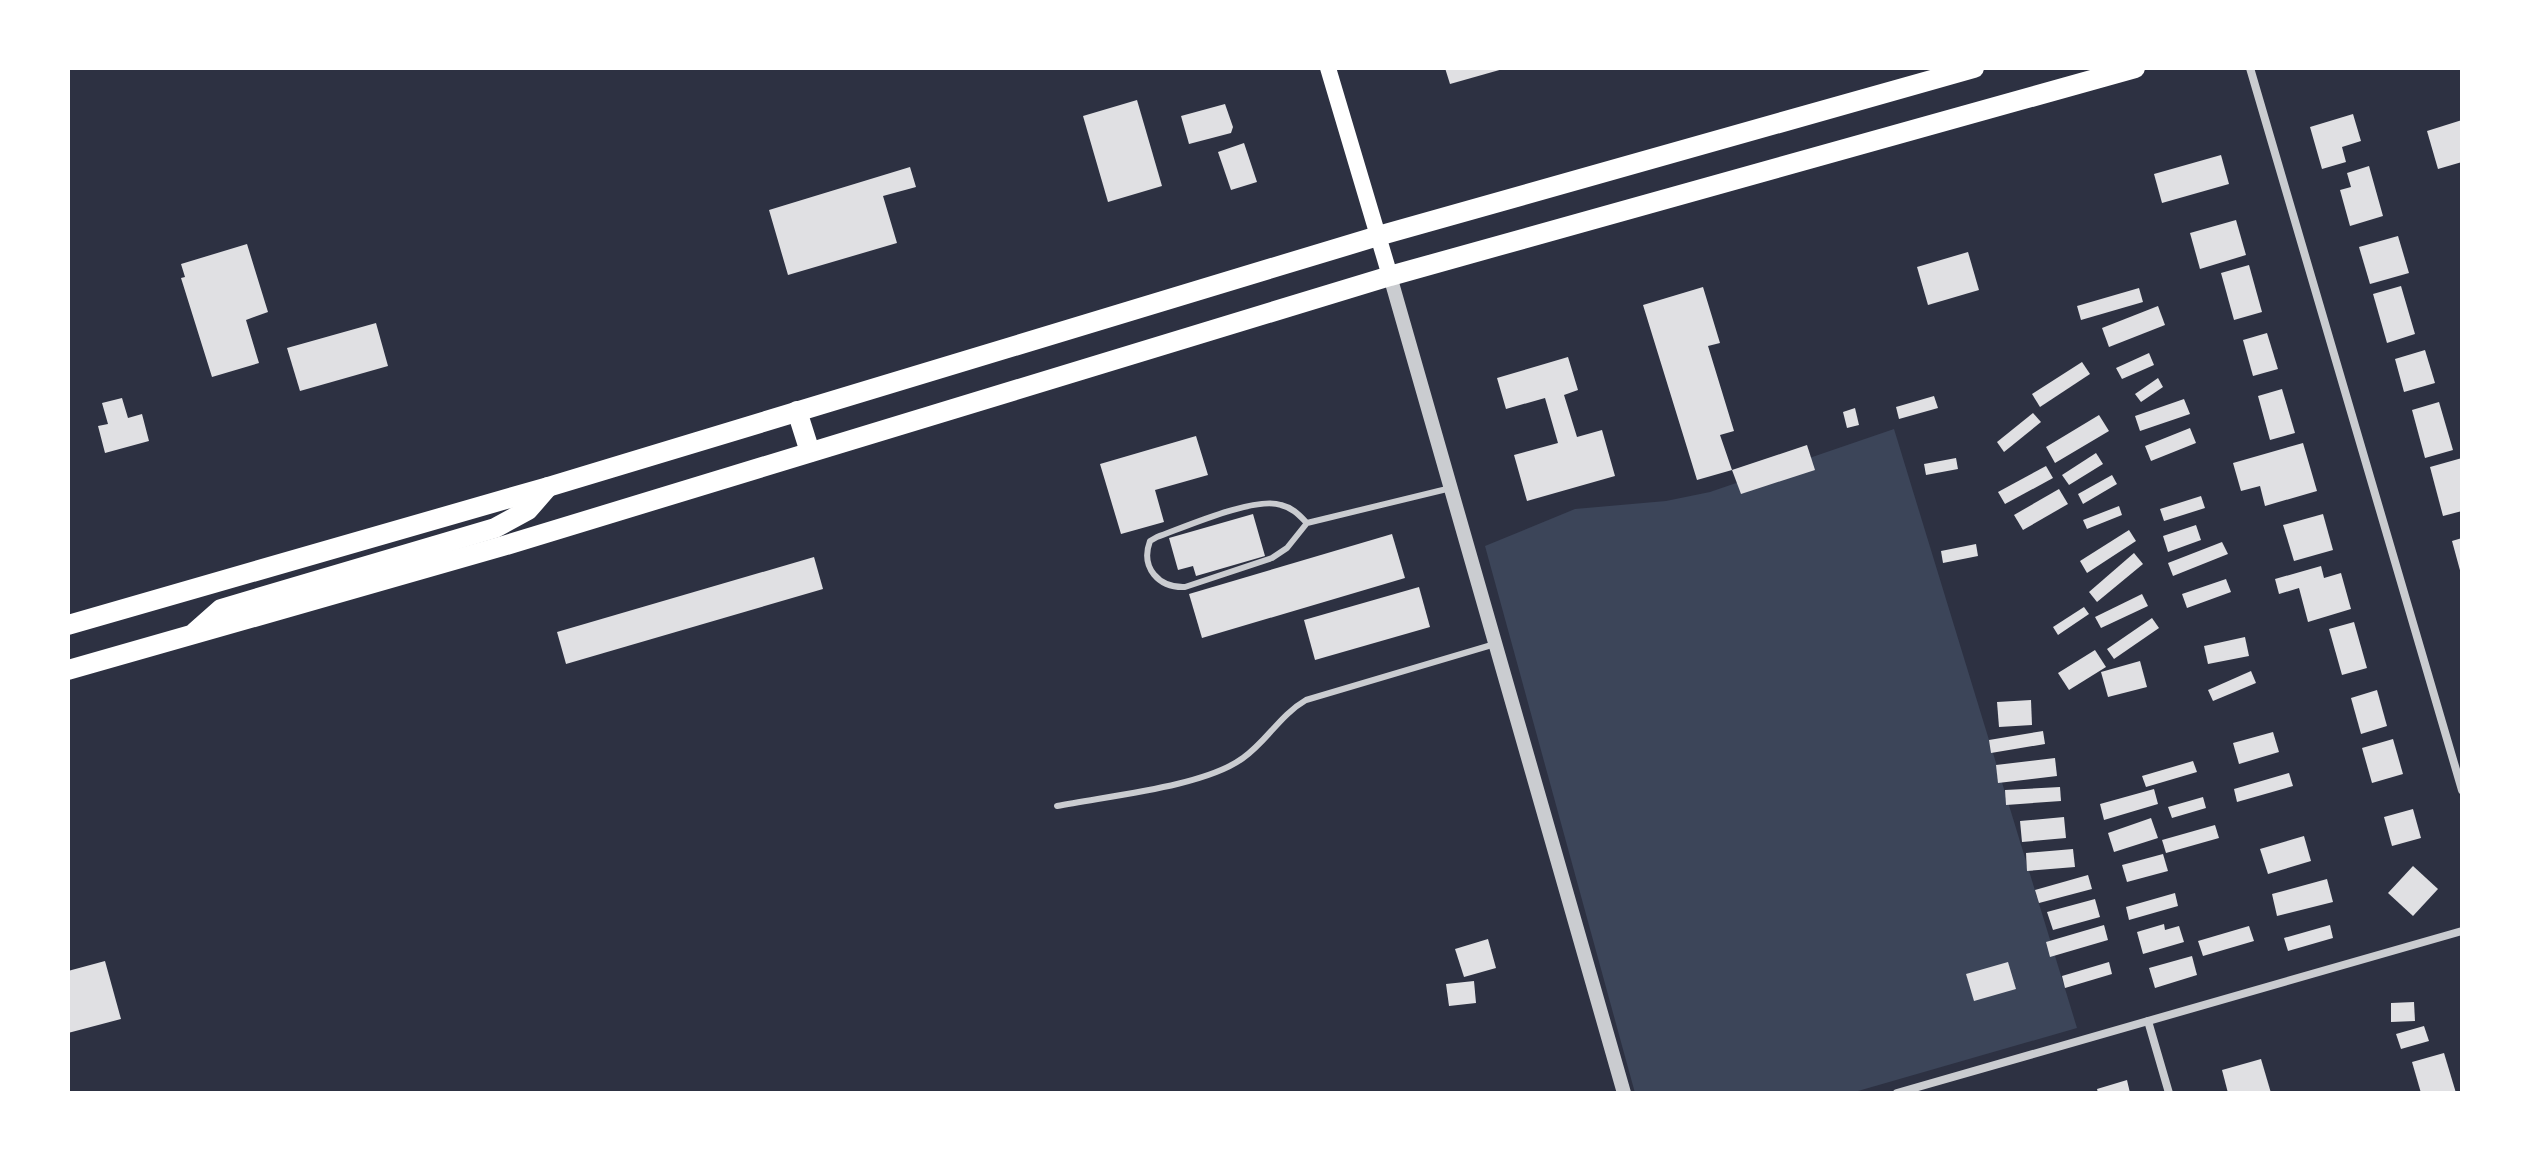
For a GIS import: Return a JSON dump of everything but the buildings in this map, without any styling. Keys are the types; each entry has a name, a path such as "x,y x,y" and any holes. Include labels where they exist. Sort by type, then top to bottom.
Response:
{"main road":[{"path":"1328,68 1390,276"},
{"path":"68,625 548,487 1378,236 1974,68"},
{"path":"68,670 503,546 1390,276 2135,68"},
{"path":"797,411 810,452"},
{"path":"191,635 221,609 495,528 528,510 548,487"}],"street":[{"path":"2250,68 2462,790"},
{"path":"1390,276 1624,1093"},
{"path":"1897,1093 2461,931 2462,942"},
{"path":"2148,1021 2169,1093"}],"lane":[{"path":"1307,523 1297,512 1281,504 1260,504 1157,537 1150,541 1147,556 1159,581 1171,587 1185,587 1272,558 1287,548 1307,523 1451,488"},
{"path":"1057,806 1188,780 1221,770 1242,759 1289,710 1306,700 1496,644"}],"shaded area":[{"path":"1894,429 2077,1028 1851,1093 1635,1093 1485,546 1575,509 1666,501 1710,492"}]}
